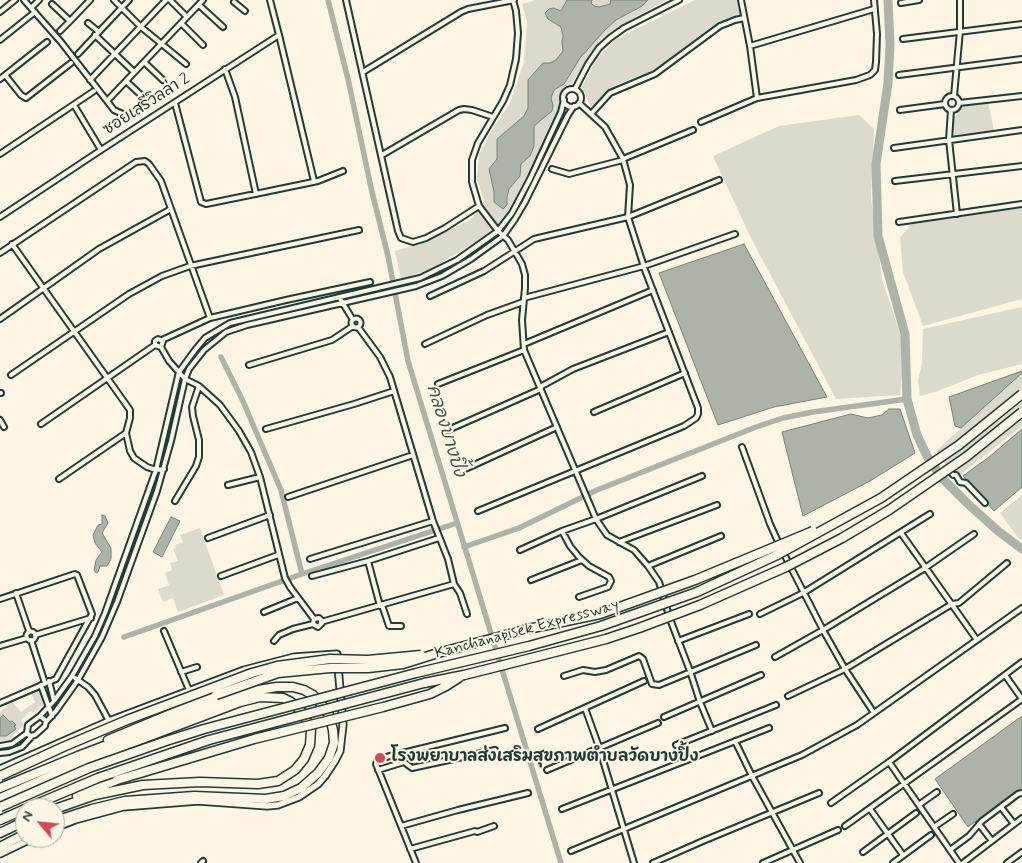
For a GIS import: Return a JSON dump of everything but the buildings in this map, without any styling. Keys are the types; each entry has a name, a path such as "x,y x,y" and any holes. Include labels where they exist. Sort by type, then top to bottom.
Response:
{"highway":[{"name":"Kanchanapisek Expressway","path":"0,807 89,768 204,729 601,626 697,592 743,572 834,525 881,498 959,445 1022,394"},
{"name":"Kanchanapisek Expressway","path":"52,798 98,778 209,740 424,683 464,675 606,638 700,605 748,585 842,538 949,469 1022,412"},
{"path":"78,756 110,739 278,673 396,665 528,629 600,614 695,580 820,528 834,525"},
{"path":"0,776 127,720 252,673 302,662 330,659 368,660 438,653"},
{"path":"65,802 117,780 254,739 430,694 464,675"},
{"path":"0,788 238,695 277,687 293,687 313,695 329,715 334,743 329,758 318,773 301,788 284,796 266,799 194,796 125,802 92,809 65,818"},
{"path":"0,798 92,758 240,702 260,697 278,697 291,702 303,713 311,730 310,746 304,759 295,770 278,781 258,784 200,782 143,785 95,796 65,806"},
{"name":"Kanchanapisek Expressway","path":"0,820 15,814"},
{"path":"0,833 15,826"},
{"path":"0,847 15,839"}],"street":[{"path":"0,12 15,0"},
{"path":"24,0 61,42 116,112 127,116"},
{"path":"31,8 39,0"},
{"path":"60,31 90,0"},
{"path":"114,0 141,27 186,64"},
{"path":"78,54 128,0"},
{"path":"90,80 168,0 187,17"},
{"path":"107,101 203,0"},
{"path":"270,0 314,181"},
{"path":"346,0 401,238 413,242 426,238 461,219 479,206"},
{"path":"363,72 461,12 513,0 518,22 516,58 508,92 478,143 472,160 472,182 479,206 515,251 525,275 522,335 524,350 588,501 596,519 607,535 634,550 659,582 670,619 712,731"},
{"path":"0,746 12,744 27,733 28,725 48,708 72,676 95,636 105,614 156,470 179,372 205,338 230,323 420,278 436,272 457,260 498,231 512,213 526,188 561,112 564,96 567,91 575,89 599,48 624,28 670,2 678,0"},
{"path":"741,0 757,98"},
{"path":"701,122 757,98 856,80 870,75 874,70 876,62 877,34 874,0"},
{"path":"900,3 919,0"},
{"path":"954,96 960,31 960,0"},
{"path":"234,1 245,11"},
{"path":"52,4 70,20"},
{"path":"199,5 223,27"},
{"path":"750,46 874,9"},
{"path":"0,40 35,12"},
{"path":"592,114 610,93 655,74 720,26 744,18"},
{"path":"88,23 114,54 134,72"},
{"path":"181,23 203,45"},
{"path":"903,39 1022,24"},
{"name":"ซอยเสรีวิลล่า 2","path":"0,217 279,35"},
{"path":"0,79 47,42"},
{"path":"899,75 1022,59"},
{"path":"144,62 163,80"},
{"path":"5,75 21,95 26,98 71,63"},
{"path":"226,69 256,194"},
{"path":"126,81 143,97"},
{"path":"0,753 22,747 45,726 46,722 78,680 102,637 117,602 164,469 185,379 189,369 204,350 226,332 247,325 406,289 442,276 471,259 503,236 525,202 568,115 574,106 579,103 581,95 575,89"},
{"path":"0,154 94,91"},
{"path":"951,110 958,108 958,99 954,96"},
{"path":"945,104 948,98 954,96"},
{"path":"959,103 1022,96"},
{"path":"564,100 568,106 574,106"},
{"path":"174,103 201,202 206,204 314,181 344,171"},
{"path":"478,510 684,426 696,418 698,408 644,266 628,217 630,184 623,159 605,127 579,103"},
{"path":"945,104 951,110"},
{"path":"900,110 945,104"},
{"path":"74,105 100,150"},
{"path":"382,155 459,110 472,110 493,117"},
{"path":"951,110 949,140 957,214"},
{"path":"552,170 569,174 623,159 693,130"},
{"path":"894,148 1022,130"},
{"path":"0,253 129,166 141,160 149,164 161,181 210,318"},
{"path":"896,180 1022,166"},
{"path":"430,296 468,280 534,239 628,217 719,180"},
{"path":"899,222 1022,204"},
{"path":"0,319 99,249 171,209"},
{"path":"11,375 128,294 162,276 190,266 359,230"},
{"path":"424,344 524,300 644,266 735,234"},
{"path":"12,244 130,410 126,433 130,451 134,458 140,463 156,470 164,469"},
{"path":"41,424 156,345 157,339 162,340 210,318 370,282"},
{"path":"524,344 653,290"},
{"path":"339,297 353,320 351,323 353,326"},
{"path":"353,320 359,320 358,327"},
{"path":"249,365 332,340 353,326 358,327 380,357 394,391 433,523 448,559 454,584 460,594 467,614"},
{"path":"448,430 540,388 573,369 669,332"},
{"path":"161,347 163,344 162,340"},
{"path":"156,345 161,347 169,361 185,379 199,386 220,406 240,431 251,452 260,477 284,574 290,587 314,619 313,624"},
{"path":"438,384 524,350"},
{"path":"594,412 685,373"},
{"path":"174,501 196,466 199,457 199,440 192,407 199,386"},
{"path":"266,429 394,391"},
{"path":"0,420 4,427"},
{"path":"463,470 557,427"},
{"path":"59,479 126,433"},
{"path":"742,447 770,524 803,593 845,668 874,713"},
{"path":"288,497 413,455"},
{"path":"949,469 960,482 966,483 985,503"},
{"path":"520,550 562,531 702,476"},
{"path":"228,485 260,477"},
{"path":"620,542 716,505"},
{"path":"760,614 803,593 930,514"},
{"path":"208,538 270,515"},
{"path":"310,559 433,523"},
{"path":"562,531 570,546 582,560 609,577 612,582 608,587 578,597"},
{"path":"901,533 977,640"},
{"path":"775,657 925,568 974,534"},
{"path":"648,566 721,536"},
{"path":"312,576 368,561 439,537"},
{"path":"222,576 278,555"},
{"path":"531,580 582,560"},
{"path":"368,561 389,626 401,626"},
{"path":"788,696 845,668 952,604 959,603 1006,563"},
{"path":"0,599 76,574 92,611 91,618 58,677 0,703"},
{"path":"274,641 285,631 313,624 318,627 322,622 454,584"},
{"path":"16,593 29,631 27,634 45,683 54,701"},
{"path":"264,612 298,598"},
{"path":"571,850 802,755 857,725 1022,608"},
{"path":"678,641 749,614"},
{"path":"0,646 29,639 35,635 91,618"},
{"path":"314,619 319,618 322,622"},
{"path":"29,631 35,635"},
{"path":"164,631 189,690"},
{"path":"564,676 583,670 595,672 606,670 639,656 642,659 649,679 654,685 756,645"},
{"path":"3,768 109,721 244,670 279,660 336,654 343,725 340,750 335,762 314,787 278,805 238,805 198,801 123,807 65,824"},
{"path":"831,803 1022,662"},
{"path":"181,672 197,667"},
{"path":"845,826 1022,699 1005,675"},
{"path":"72,676 88,687 95,695 109,721"},
{"path":"664,717 761,676"},
{"path":"538,729 644,681"},
{"path":"45,683 48,708 52,716"},
{"path":"676,745 776,706"},
{"path":"585,708 599,747 634,863"},
{"path":"40,716 46,722"},
{"path":"547,770 658,723"},
{"path":"416,863 378,770 376,764 378,759 505,728"},
{"path":"562,809 769,728"},
{"path":"27,733 32,736"},
{"path":"735,741 800,863"},
{"path":"402,753 404,762 412,768 495,750"},
{"path":"378,770 404,762"},
{"path":"889,762 958,861 951,863"},
{"path":"3,768 24,778"},
{"path":"920,804 937,792"},
{"path":"401,826 528,793"},
{"path":"653,863 703,840 819,793"},
{"path":"950,850 969,836 979,824 1022,793"},
{"path":"1001,807 1014,824"},
{"path":"870,809 903,855"},
{"path":"863,852 916,813"},
{"path":"934,826 952,814"},
{"path":"963,863 1022,818"},
{"path":"979,824 992,841"},
{"path":"410,849 494,826"},
{"path":"762,863 838,830"},
{"path":"893,863 931,835"},
{"path":"0,854 15,847"},
{"path":"1007,863 1022,852"}],"shaded area":[{"path":"536,0 667,0 601,39 572,83 560,93 560,108 512,206 499,223 485,236 431,269 401,279 395,251 429,241 471,219 484,201 477,179 479,155 490,133 510,103 524,62 527,22 522,4"},
{"path":"567,0 592,0 591,3 594,6 599,7 610,4 611,0 648,0 642,6 616,20 604,31 580,58 564,84 554,90 551,98 552,111 534,126 534,146 530,156 521,164 520,176 509,189 507,205 503,209 494,202 489,169 497,159 497,139 524,116 528,108 528,80 543,63 550,63 556,60 563,51 561,27 548,19 545,13 549,9 554,8 561,11"},
{"path":"695,0 738,0 741,14 711,27 657,69 620,83 591,108 582,87 596,59 616,39"},
{"path":"988,102 994,130 954,135 953,119 963,106"},
{"path":"859,115 874,129 871,198 882,279 905,348 900,395 836,399 750,236 713,156 779,126"},
{"path":"1022,208 1022,299 923,326 903,272 900,238 912,223"},
{"path":"744,244 827,397 774,407 718,425 659,273"},
{"path":"1022,307 1022,364 978,375 920,396 918,381 922,363 923,329"},
{"path":"1022,371 961,428 955,426 949,397"},
{"path":"1022,373 1022,426 955,479 936,451"},
{"path":"889,409 900,409 915,453 870,481 803,516 782,432 851,414 868,418 882,415"},
{"path":"1022,429 1022,487 994,511 963,476"},
{"path":"1022,495 1022,538 1020,540 1000,513"},
{"path":"102,515 105,516 108,523 102,533 111,548 111,559 107,566 100,566 96,573 94,570 96,560 102,552 95,543 93,535 98,525 102,524"},
{"path":"171,517 180,521 162,557 153,552"},
{"path":"200,528 224,595 178,612 173,598 163,602 158,589 169,585 165,573 172,570 170,563 178,561 173,549 176,548 175,545 183,542 180,535"},
{"path":"41,689 44,704 34,713 31,711 21,720 24,725 9,740 0,741 0,712 12,701 21,712 35,702 31,693"},
{"path":"3,715 16,725 14,726 16,729 6,736 0,736 0,718"},
{"path":"1022,716 1022,787 968,827 935,779"}],"waterway":[{"name":"คลองบางปิ้ง","path":"328,0 388,256 408,361 561,863"},
{"path":"888,0 890,45 888,83 876,164 878,236 905,334 907,399 917,435 927,456 941,477 998,531 1022,549"},
{"path":"221,357 242,399 281,490 302,574"},
{"path":"464,547 519,528 597,490 756,427 783,418 813,412 907,399"},
{"path":"124,637 302,574 457,523"}],"place":[{"name":"โรงพยาบาลส่งเสริมสุขภาพตำบลวัดบางปิ้ง","path":"380,758"}]}
